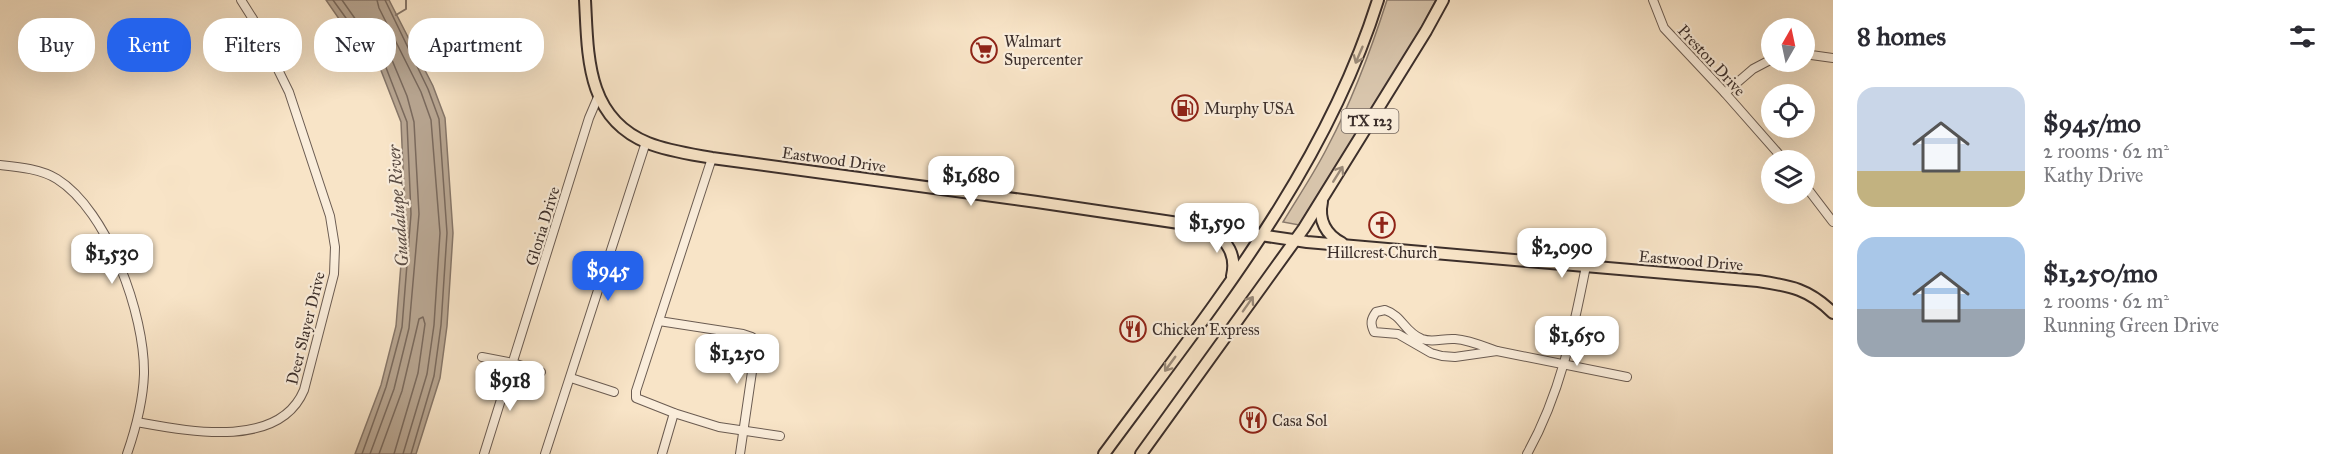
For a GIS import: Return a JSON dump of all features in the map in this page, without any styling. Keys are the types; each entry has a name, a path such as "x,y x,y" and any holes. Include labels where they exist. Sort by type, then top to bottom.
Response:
{"main road":[{"path":"585,0 590,69 598,97 619,123 646,142"},
{"name":"TX 123","path":"1104,454 1263,235 1297,181 1333,115 1364,44 1378,0"},
{"name":"TX 123","path":"1141,454 1323,197 1443,0"},
{"name":"Eastwood Drive","path":"646,142 712,158 1294,240 1784,285 1813,295 1833,313"},
{"path":"1323,197 1321,214 1324,227 1333,238 1348,246"},
{"path":"1208,227 1223,239 1231,251 1234,264 1231,280"}],"street":[{"name":"Deer Slayer Drive","path":"137,422 190,432 218,434 253,428 282,418 291,412 299,402 304,390 334,274 335,247 330,216 289,92 253,19 241,0"},
{"name":"Preston Drive","path":"1653,0 1664,28 1775,150"},
{"path":"1815,56 1833,58"},
{"path":"1725,93 1761,65"},
{"name":"Gloria Drive","path":"483,454 589,118 598,97"},
{"path":"545,454 646,142"},
{"path":"712,158 636,391 636,398 719,427 780,436"},
{"path":"0,165 39,171 55,178 73,191 91,211 109,243 135,312 141,338 144,373 137,422 127,454"},
{"path":"1815,198 1833,222"},
{"path":"1527,454 1548,413 1565,363 1586,266"},
{"path":"1497,351 1455,357 1442,356 1431,353 1414,339 1394,313 1385,310 1376,312 1372,318 1371,326 1374,332 1398,334 1414,339 1430,341 1459,339 1497,351 1627,377"},
{"path":"659,321 752,337 754,357 740,454"},
{"path":"482,357 513,363 541,372"},
{"path":"571,378 614,392"},
{"path":"662,454 674,413"}],"shaded area":[{"path":"1387,0 1436,0 1418,34 1299,225 1283,222 1318,165 1346,110"}],"water":[{"path":"326,0 389,0 408,37 408,72 426,72 445,118 453,233 447,326 440,378 416,454 355,454 381,385 396,326 405,214 401,122 382,72 396,72 396,18 338,18"}],"waterway":[{"path":"396,15 406,9 406,0"}],"place":[{"name":"Walmart Supercenter","path":"984,50"},
{"name":"Murphy USA","path":"1185,108"},
{"name":"Hillcrest Church","path":"1382,225"},
{"name":"Chicken Express","path":"1133,329"},
{"name":"Casa Sol","path":"1253,420"}],"water label":[{"name":"Guadalupe River","path":"398,206"}]}
